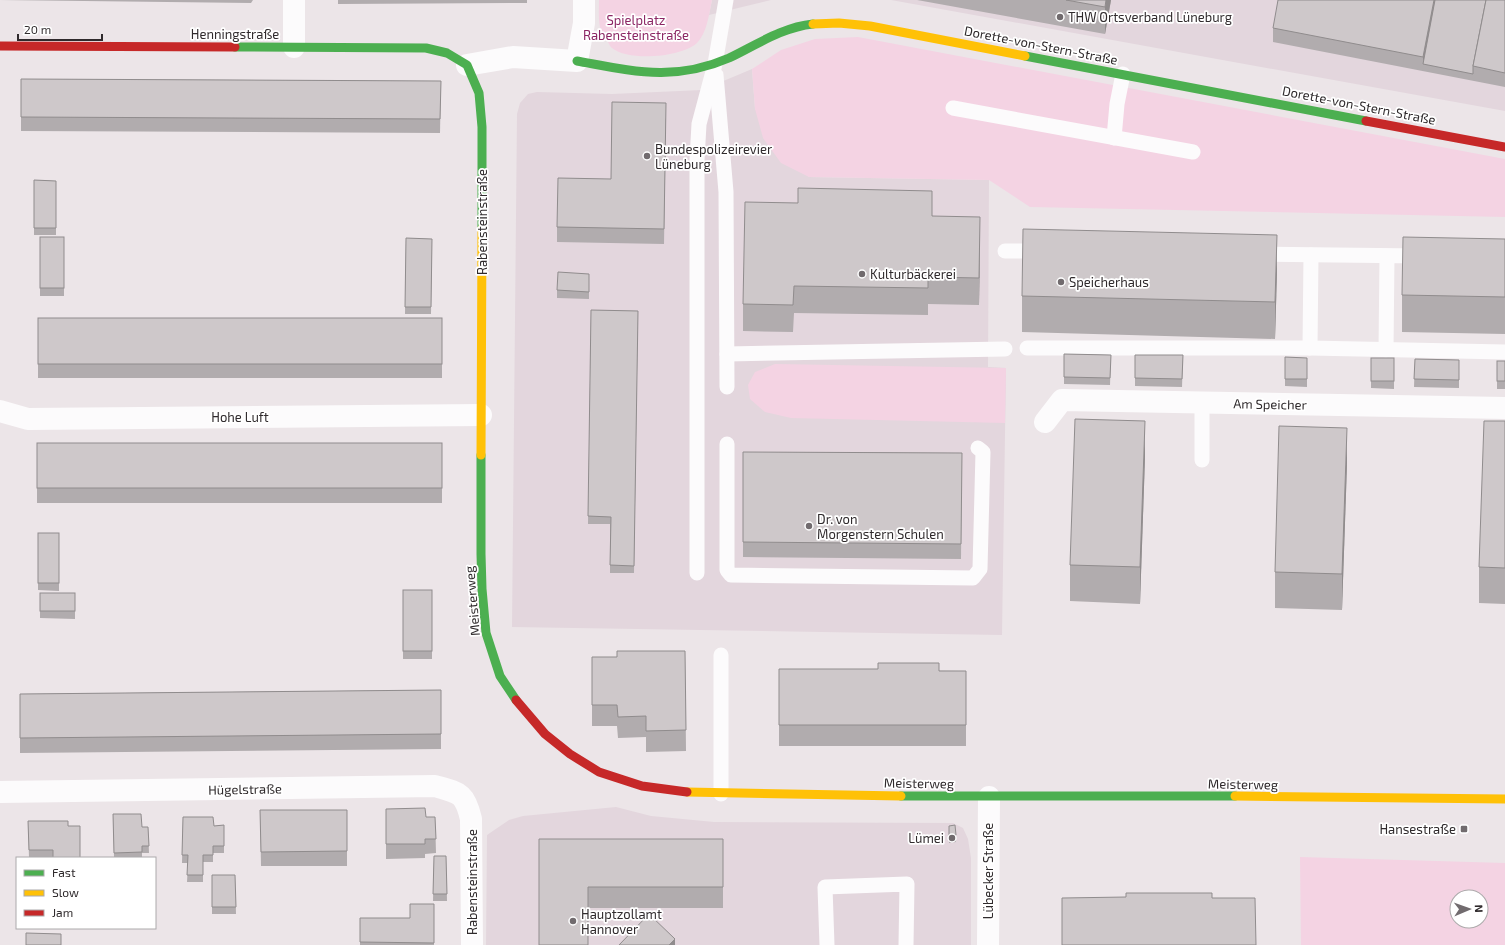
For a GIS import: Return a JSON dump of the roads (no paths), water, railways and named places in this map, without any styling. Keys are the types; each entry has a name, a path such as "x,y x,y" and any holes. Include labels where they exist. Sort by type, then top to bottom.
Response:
{"street":[{"path":"294,0 294,47"},
{"path":"467,65 513,57 577,61 584,23 584,0"},
{"name":"Dorette-von-Stern-Straße","path":"577,61 630,71 662,73 688,72 715,64 789,29 819,23 846,23 870,26 1505,147"},
{"name":"Henningstraße","path":"0,46 426,48 447,53 467,65"},
{"name":"Rabensteinstraße","path":"467,65 479,93 482,127 481,554"},
{"name":"Am Speicher","path":"1045,422 1062,400 1505,408"},
{"name":"Hohe Luft","path":"0,411 28,418 481,415"},
{"name":"Meisterweg","path":"481,554 482,589 486,633 500,676 522,708 544,734 570,754 599,772 642,786 679,792 721,794 989,797 1145,795 1505,800"},
{"name":"Hügelstraße","path":"0,792 435,786 455,791 467,801 471,819"},
{"name":"Lübecker Straße","path":"988,945 989,797"},
{"name":"Rabensteinstraße","path":"471,819 472,945"}],"lane":[{"path":"697,573 697,160 699,124 715,64 726,0"},
{"path":"715,64 726,192 727,387"},
{"path":"1114,138 1117,104 1123,74"},
{"path":"953,108 1193,152"},
{"path":"1005,251 1053,251"},
{"path":"1241,254 1387,256 1434,255"},
{"path":"1310,348 1311,255"},
{"path":"1386,350 1387,256"},
{"path":"1027,348 1310,348 1505,352"},
{"path":"727,354 1005,349"},
{"path":"1202,402 1202,460"},
{"path":"727,444 727,570 731,575 973,578 980,569 982,452 978,448"},
{"path":"721,654 721,794"},
{"path":"827,945 825,887 906,884 906,945"}],"place":[{"name":"THW Ortsverband Lüneburg","path":"1060,17"},
{"name":"Bundespolizeirevier Lüneburg","path":"647,156"},
{"name":"Kulturbäckerei","path":"862,274"},
{"name":"Speicherhaus","path":"1061,282"},
{"name":"Dr. von Morgenstern Schulen","path":"809,526"},
{"name":"Hansestraße","path":"1464,829"},
{"name":"Lümei","path":"952,838"},
{"name":"Hauptzollamt Hannover","path":"573,921"}],"park label":[{"name":"Spielplatz Rabensteinstraße","path":"636,28"}]}
